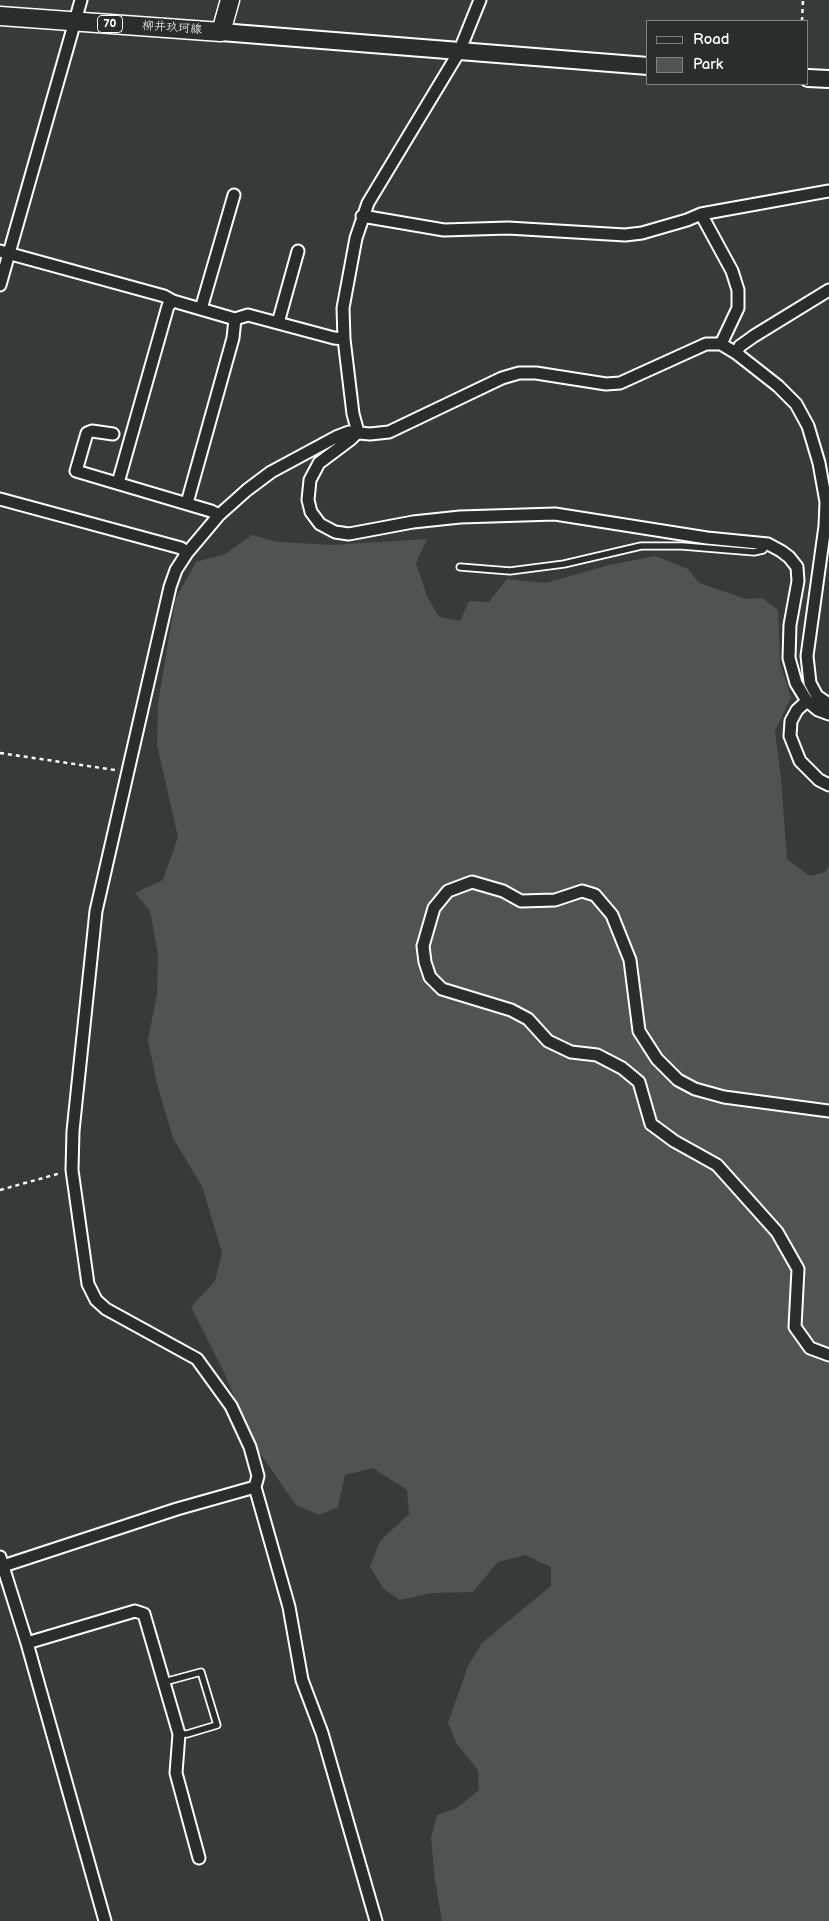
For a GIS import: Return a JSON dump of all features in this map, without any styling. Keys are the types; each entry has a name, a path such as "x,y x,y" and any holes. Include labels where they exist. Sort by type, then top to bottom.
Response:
{"main road":[{"path":"221,32 230,0"},
{"name":"柳井玖珂線","path":"0,16 221,32"}],"street":[{"path":"0,285 4,252 81,0"},
{"path":"358,432 344,339 343,308 344,293 362,216 459,52 480,0"},
{"path":"221,32 646,66"},
{"path":"809,78 829,79"},
{"path":"362,216 444,230 508,228 625,235 651,231 701,214 829,191"},
{"path":"201,309 234,195"},
{"path":"701,214 732,272 738,290 738,308 721,344"},
{"path":"278,323 298,251"},
{"path":"4,252 164,296 173,301 235,319 248,315 344,339"},
{"path":"736,353 740,346 754,336 829,290"},
{"path":"118,483 168,306 173,301"},
{"path":"186,503 233,338 235,319"},
{"path":"376,1921 322,1733 302,1680 289,1607 255,1488 258,1476 250,1447 231,1406 197,1359 106,1309 96,1300 88,1284 72,1170 73,1131 96,911 170,587 176,570 187,553 219,515 247,490 271,472 336,437 349,432 370,434 388,432 502,378 518,373 536,373 606,384 620,383 706,344 721,344 736,353 778,386 796,404 808,426 828,502 807,656 810,683 817,696 829,704"},
{"path":"113,434 92,430 87,433 76,471 186,503 219,515"},
{"path":"358,432 351,440 319,463 310,480 308,500 312,512 320,524 335,532 349,534 413,522 460,517 555,514 707,538 768,544 789,557 797,567 798,581 790,625 789,658 796,683 807,701 818,710 829,714"},
{"path":"0,499 181,548 187,553"},
{"path":"807,701 797,710 791,721 790,736 800,761 819,780 829,785"},
{"path":"829,1111 724,1097 695,1089 678,1080 657,1059 639,1031 630,960 612,915 595,895 582,891 555,900 521,900 503,891 472,882 448,891 434,908 423,946 425,962 430,977 442,989 511,1010 528,1019 548,1041 571,1052 596,1055 622,1068 638,1082 651,1124 674,1141 717,1165 777,1232 798,1270 795,1327 810,1348 829,1355"},
{"path":"105,1921 27,1643 1,1563 177,1509 255,1488"},
{"path":"27,1643 135,1611 144,1614 179,1734 176,1773 199,1858"}],"lane":[{"path":"460,567 510,571 564,564 641,546 682,546 754,552 763,550 768,544"},
{"path":"164,1682 201,1672 217,1725 187,1734 179,1734"}],"path":[{"path":"802,20 803,0"},
{"path":"0,753 109,768 128,773"},
{"path":"0,1190 72,1170"}],"green space":[{"path":"252,535 278,542 332,545 427,539 416,563 427,596 439,617 460,621 469,601 489,602 507,579 546,583 609,565 655,556 688,569 699,583 746,599 762,598 778,610 780,663 791,698 775,731 781,778 787,859 810,876 825,872 829,866 829,1921 442,1921 435,1880 431,1838 437,1815 457,1808 479,1790 478,1770 457,1744 448,1723 468,1666 482,1643 551,1586 551,1567 525,1555 498,1562 473,1592 431,1593 400,1600 384,1589 370,1567 380,1541 409,1514 407,1490 373,1468 345,1475 338,1507 319,1515 296,1505 257,1449 222,1368 191,1307 215,1281 222,1253 202,1186 173,1138 157,1084 148,1040 157,994 158,954 150,911 135,893 163,880 178,837 157,745 158,704 175,600 196,562 225,554"}]}
